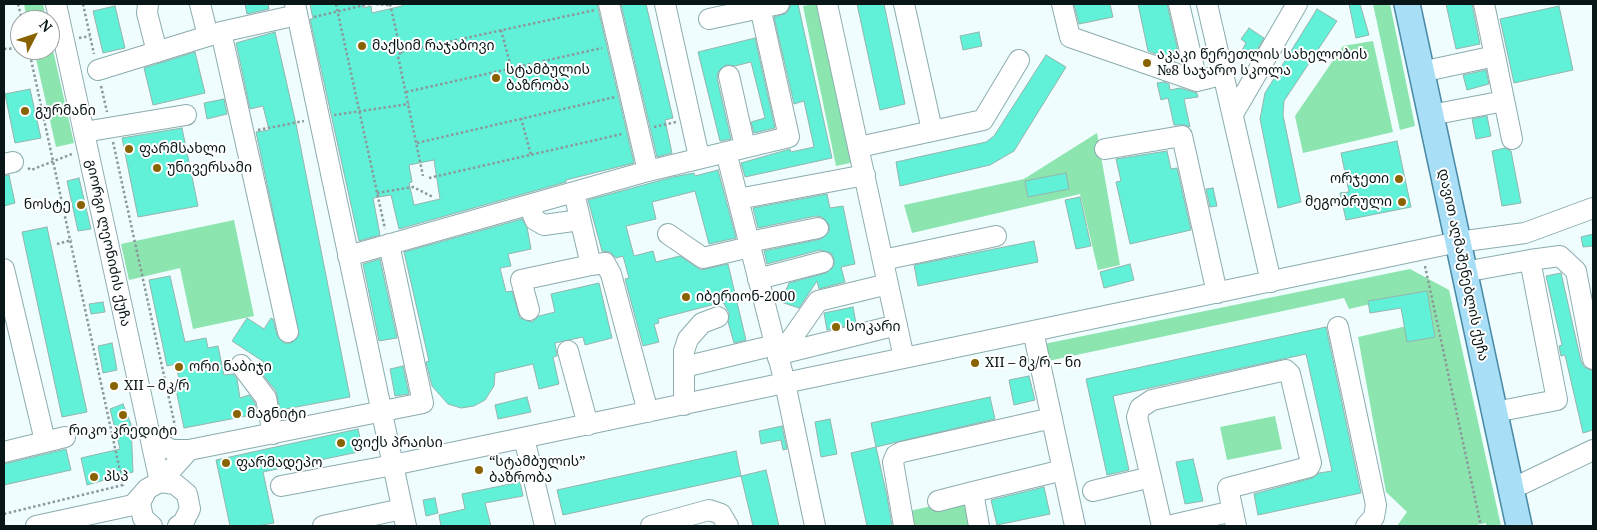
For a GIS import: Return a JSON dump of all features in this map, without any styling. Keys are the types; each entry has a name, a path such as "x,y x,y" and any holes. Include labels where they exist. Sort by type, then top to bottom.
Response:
{"main road":[{"name":"დავით აღმაშენებლის ქუჩა","path":"1407,4 1520,526"}],"street":[{"name":"გიორგი ლეონიძის ქუჩა","path":"56,4 148,429 153,486"},
{"path":"148,4 147,13 157,52"},
{"path":"200,4 215,34 288,332"},
{"path":"665,4 700,157"},
{"path":"828,4 904,358"},
{"path":"904,4 932,130"},
{"path":"1062,4 1070,36 1197,81 1224,74"},
{"path":"1179,4 1197,81"},
{"path":"1207,4 1270,282"},
{"path":"1233,114 1297,4"},
{"path":"1484,4 1512,139"},
{"path":"609,5 648,171"},
{"path":"348,256 648,171 789,137 769,6 709,19"},
{"path":"98,70 215,34 297,13 404,517 323,526"},
{"path":"1421,72 1494,56"},
{"path":"859,147 983,120 1019,60"},
{"path":"729,76 738,199 779,352 815,526"},
{"path":"1430,115 1504,101"},
{"path":"86,141 110,128 186,115"},
{"path":"1105,149 1182,136 1217,293"},
{"path":"738,199 865,175"},
{"path":"574,193 591,265"},
{"path":"529,205 535,220 544,225 580,220"},
{"path":"282,486 588,425 1458,242 1525,233 1593,208"},
{"path":"668,234 703,258 818,228"},
{"path":"883,260 996,236"},
{"path":"148,429 153,440 172,450 183,444 273,434 423,403 389,244"},
{"path":"1464,272 1560,256 1576,271 1593,359"},
{"path":"1495,412 1557,400 1530,260"},
{"path":"758,279 823,262"},
{"path":"529,310 521,280 605,263 611,274 618,309 648,412"},
{"path":"5,274 45,441"},
{"path":"779,352 818,301 888,284"},
{"path":"684,405 684,367 688,339 702,323 718,317"},
{"path":"684,367 779,352 897,324"},
{"path":"1338,327 1376,505 1374,517 1366,526"},
{"path":"1033,331 1076,526"},
{"path":"568,351 588,425"},
{"path":"241,365 266,398 273,434"},
{"path":"1162,526 1137,417 1140,408 1152,400 1286,370 1290,374 1311,463 1310,467 1228,488 1234,519 1168,526"},
{"path":"904,526 893,462 896,455 902,452 1052,418"},
{"path":"4,452 65,437"},
{"path":"524,438 545,526"},
{"path":"152,526 143,518 140,503 183,444"},
{"path":"1510,484 1522,484 1593,450"},
{"path":"938,501 1063,470"},
{"path":"1093,491 1151,477"},
{"path":"36,526 133,505 153,486 175,484 187,494 190,509 182,525"},
{"path":"973,492 979,526"},
{"path":"651,526 709,510 721,514 728,526"}],"path":[{"path":"83,4 110,128"},
{"path":"336,4 389,244"},
{"path":"297,13 338,12 369,4"},
{"path":"376,4 390,4 401,52 398,56 423,176"},
{"path":"401,52 609,5"},
{"path":"501,30 512,68"},
{"path":"406,92 618,45"},
{"path":"4,514 123,485 72,240 31,60"},
{"path":"416,143 630,93"},
{"path":"521,118 531,155"},
{"path":"429,178 638,130 690,120"},
{"path":"8,163 31,170 86,141 112,139 183,444"},
{"path":"377,193 413,187 433,197"},
{"path":"58,244 72,240"},
{"path":"1422,250 1480,526"}],"green space":[{"path":"24,4 43,4 44,10 25,10"},
{"path":"822,4 855,162 836,166 803,6"},
{"path":"1373,4 1390,4 1415,126 1400,130"},
{"path":"1373,41 1393,132 1303,153 1295,116 1343,46"},
{"path":"36,60 55,60 74,143 56,147"},
{"path":"1097,133 1120,265 1098,270 1080,194 912,233 904,205 1024,179"},
{"path":"234,220 254,316 193,329 180,268 129,280 121,244"},
{"path":"1410,269 1449,290 1501,526 1486,526 1486,523 1472,526 1397,526 1407,512 1386,492 1358,337 1407,326 1401,297 1349,309 1344,298 1048,361 1044,344"},
{"path":"1275,416 1282,449 1227,460 1220,427"},
{"path":"968,498 975,526 908,526 905,512"}],"building":[{"path":"245,4 268,4 269,9 247,14"},
{"name":"სტამბულის ბაზრობა","path":"310,4 362,4 363,8 371,6 372,13 402,6 402,4 597,4 634,163 566,180 566,182 399,229 391,195 373,198 380,235 359,241 310,19 313,19","holes":["434,160 440,199 414,205 409,183 412,182 409,165"]},
{"path":"621,4 646,4 673,118 665,120 672,153 657,157"},
{"path":"791,4 798,4 832,158 745,177 741,163 790,149 791,152 814,147 804,101 794,104 774,17 787,13"},
{"path":"857,4 884,4 905,104 880,110"},
{"path":"1074,4 1110,4 1113,17 1079,24"},
{"path":"1138,4 1167,4 1179,55 1166,58 1148,51"},
{"path":"1349,4 1360,4 1369,35 1356,38"},
{"path":"1446,4 1472,4 1480,44 1456,49"},
{"path":"115,6 125,48 103,53 93,11"},
{"path":"1559,6 1573,70 1514,83 1500,19"},
{"path":"1317,9 1337,21 1284,101 1283,115 1301,202 1278,208 1260,119 1265,93"},
{"path":"1249,28 1264,38 1253,57 1242,50 1246,43 1241,39"},
{"path":"275,32 296,124 350,397 280,410 276,391 259,370 264,362 232,341 247,318 264,329 271,318 273,319 277,335 284,343 291,343 299,335 256,132 269,130 263,106 250,109 236,43"},
{"path":"979,32 982,46 963,50 960,36"},
{"path":"755,38 775,128 754,133 751,122 765,118 751,62 735,66 726,65 718,72 717,78 731,139 720,141 698,52"},
{"path":"195,52 205,93 153,105 144,68"},
{"path":"1046,55 1066,67 1014,151 990,165 900,186 896,162 986,142 994,136"},
{"path":"1486,70 1489,84 1467,90 1463,75"},
{"path":"1164,82 1169,84 1170,90 1180,88 1197,93 1198,97 1184,99 1190,127 1174,125 1168,98 1161,100 1157,83"},
{"path":"30,89 41,138 15,143 5,94"},
{"path":"224,99 227,114 207,119 204,103"},
{"path":"1487,116 1491,136 1476,139 1472,119"},
{"path":"182,128 198,206 138,217 122,138"},
{"path":"1397,141 1411,207 1346,220 1340,193 1349,192 1341,153"},
{"path":"1505,148 1511,151 1521,203 1502,206 1492,151"},
{"path":"1167,151 1171,169 1177,168 1191,230 1130,244 1116,182 1121,181 1116,159"},
{"path":"718,170 736,238 709,244 695,191 652,202 656,219 626,226 634,256 653,251 656,262 680,256 701,270 728,264 746,340 734,343 728,322 729,313 723,302 658,319 659,323 654,324 659,342 643,346 625,279 629,278 623,256 616,258 610,252 602,251 588,200 673,177 694,173 695,176"},
{"path":"1066,173 1069,189 1028,197 1025,181"},
{"path":"9,175 15,203 4,206 4,176"},
{"path":"79,178 91,229 78,231 67,181"},
{"path":"1213,188 1217,206 1210,207 1206,189"},
{"path":"827,194 830,208 843,206 855,264 841,267 845,282 819,289 817,281 799,308 781,302 789,283 826,273 834,266 834,259 831,253 820,250 767,264 764,251 821,239 829,232 829,225 822,217 816,216 758,228 753,208"},
{"path":"1080,197 1091,246 1076,249 1065,200"},
{"path":"522,219 527,227 531,249 508,254 511,266 500,268 506,292 512,291 520,318 532,322 539,316 555,312 551,294 599,283 612,338 585,345 583,337 555,343 557,356 553,357 559,384 539,389 533,364 495,373 494,386 485,400 474,406 461,408 448,404 432,386 426,362 429,361 404,252"},
{"path":"47,227 87,412 62,417 22,232"},
{"path":"1593,234 1593,246 1583,247 1581,237"},
{"path":"1034,241 1038,262 918,286 914,265"},
{"path":"380,259 397,338 379,341 363,264"},
{"path":"1130,264 1134,280 1104,288 1100,272"},
{"path":"1561,273 1581,361 1584,367 1593,371 1593,430 1583,433 1565,355 1561,356 1559,346 1562,345 1546,276"},
{"path":"170,276 185,342 206,338 208,348 218,346 224,375 233,374 237,379 240,398 249,395 255,403 257,414 184,428 175,385 180,384 176,364 167,366 149,280"},
{"path":"1427,291 1435,337 1407,342 1401,308 1370,313 1368,301"},
{"path":"103,302 105,312 91,314 89,304"},
{"path":"853,307 856,323 827,330 824,313"},
{"path":"1326,327 1361,493 1258,515 1254,494 1312,478 1319,473 1332,471 1306,354 1113,396 1129,470 1107,475 1086,379"},
{"path":"112,343 117,370 103,373 98,346"},
{"path":"403,366 409,394 395,396 390,369"},
{"path":"1029,376 1035,400 1014,405 1009,380"},
{"path":"527,397 531,412 498,419 495,405"},
{"path":"990,397 995,419 876,447 871,423"},
{"path":"123,404 131,424 133,472 87,485 81,458 120,449 110,409"},
{"path":"830,419 837,454 821,457 815,422"},
{"path":"782,426 787,449 783,450 781,440 761,444 759,431"},
{"path":"358,429 363,451 263,472 274,523 256,526 230,526 216,460"},
{"path":"876,447 892,526 867,526 851,453"},
{"path":"66,449 71,470 4,485 4,464"},
{"path":"736,451 741,476 563,515 557,490"},
{"path":"1193,459 1203,501 1185,504 1176,462"},
{"path":"766,470 779,526 753,526 741,476"},
{"path":"520,482 523,496 485,503 491,526 441,526 439,515 465,509 462,494"},
{"path":"1044,487 1050,514 997,525 991,500"},
{"path":"435,498 438,513 426,516 423,500"}],"place":[{"name":"მაქსიმ რაჯაბოვი","path":"362,46"},
{"name":"აკაკი წერეთლის სახელობის №8 საჯარო სკოლა","path":"1147,63"},
{"name":"სტამბულის ბაზრობა","path":"496,78"},
{"name":"გურმანი","path":"25,111"},
{"name":"ფარმსახლი","path":"129,149"},
{"name":"უნივერსამი","path":"157,168"},
{"name":"ორჯეთი","path":"1399,179"},
{"name":"მეგობრული","path":"1402,202"},
{"name":"ნოსტე","path":"81,205"},
{"name":"იბერიონ-2000","path":"686,297"},
{"name":"სოკარი","path":"836,327"},
{"name":"XII – მკ/რ – ნი","path":"975,363"},
{"name":"ორი ნაბიჯი","path":"179,367"},
{"name":"XII – მკ/რ","path":"114,386"},
{"name":"მაგნიტი","path":"237,414"},
{"name":"რიკო კრედიტი","path":"123,415"},
{"name":"ფიქს პრაისი","path":"341,443"},
{"name":"ფარმადეპო","path":"226,463"},
{"name":"“სტამბულის” ბაზრობა","path":"479,470"},
{"name":"პსპ","path":"94,477"}]}
